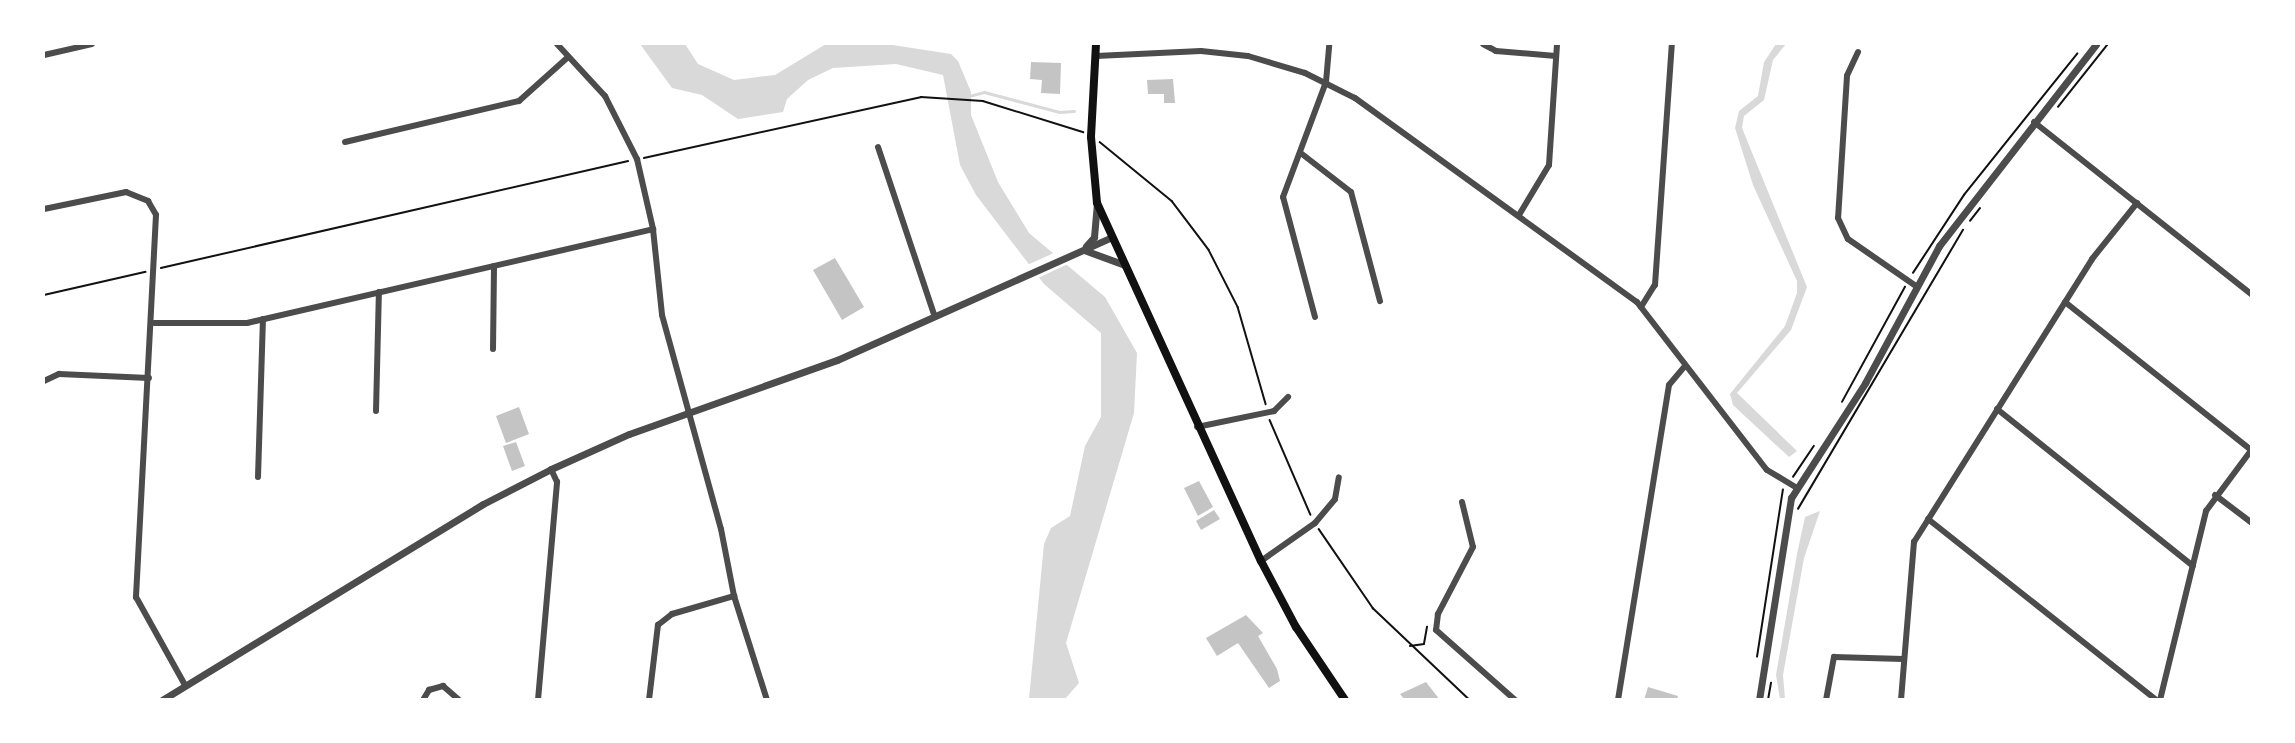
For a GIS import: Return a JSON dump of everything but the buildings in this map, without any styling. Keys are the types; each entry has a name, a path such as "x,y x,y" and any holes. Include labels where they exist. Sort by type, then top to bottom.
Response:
{"main road":[{"path":"1096,44 1091,137 1097,203 1196,428 1261,561 1296,627 1345,699"}],"street":[{"path":"44,55 92,44"},
{"path":"557,44 621,121 637,159 652,229 662,315 690,413 734,596 767,699"},
{"path":"1315,317 1284,197 1302,154 1326,82 1329,44"},
{"path":"1483,44 1496,51 1556,56"},
{"path":"1519,215 1549,165 1557,44"},
{"path":"1641,307 1655,285 1671,44"},
{"path":"1759,699 1797,488 1865,383 1916,286 1974,197 2096,44"},
{"path":"1858,52 1847,76 1838,218 1848,239 1916,286"},
{"path":"1096,56 1228,53 1274,62 1326,82 1519,215 1641,307 1684,367 1767,470 1797,488"},
{"path":"345,142 519,101 568,57"},
{"path":"2034,122 2252,295"},
{"path":"878,147 935,317"},
{"path":"1302,154 1351,192 1380,301"},
{"path":"44,209 117,192 140,195 158,222 154,323 136,597 185,685"},
{"path":"1082,249 1094,237 1097,203"},
{"path":"1901,699 1910,554 1928,519 2065,302 2137,203"},
{"path":"154,323 223,326 263,319 652,229"},
{"path":"162,699 483,504 551,469 690,413 837,360 1112,237"},
{"path":"1082,249 1125,265"},
{"path":"493,350 494,266"},
{"path":"376,411 379,292"},
{"path":"1928,519 2158,699 2193,566 2215,495 2251,449 2065,302"},
{"path":"258,477 263,319"},
{"path":"1618,699 1669,385 1684,367"},
{"path":"44,381 59,374 149,378"},
{"path":"1196,428 1268,412 1288,398"},
{"path":"1997,409 2193,566"},
{"path":"538,699 557,482 551,469"},
{"path":"1261,561 1315,523 1335,498 1339,477"},
{"path":"2215,495 2252,524"},
{"path":"1462,502 1473,547 1435,624 1443,638 1515,699"},
{"path":"649,699 658,625 672,614 734,596"},
{"path":"1826,699 1834,657 1904,659"},
{"path":"423,699 429,690 443,686 459,699"}],"path":[{"path":"2056,109 2108,44"},
{"path":"1912,273 1964,195 2078,52"},
{"path":"44,295 888,101 944,98 975,100 1091,137 1156,185 1209,250 1238,307 1268,412 1315,523 1373,608 1409,646 1470,699"},
{"path":"1801,502 1880,377 1945,257 1986,200"},
{"path":"1838,410 1904,289"},
{"path":"1796,473 1820,437"},
{"path":"1755,665 1780,495"},
{"path":"1409,646 1424,644 1423,631 1435,624"}],"shaded area":[{"path":"640,44 685,44 698,64 734,80 775,75 826,44 886,44 951,54 958,61 971,92 971,115 998,182 1029,233 1105,297 1137,353 1134,413 1066,643 1079,683 1065,699 1029,699 1044,544 1051,528 1070,516 1085,446 1101,417 1101,333 1044,284 976,195 960,165 943,75 896,64 833,68 808,80 787,99 783,112 738,119 702,95 672,88"},
{"path":"1776,44 1786,44 1773,60 1764,100 1744,116 1742,128 1807,287 1791,330 1737,393 1797,451 1789,457 1733,405 1730,394 1785,326 1797,293 1797,281 1753,185 1735,128 1739,111 1758,96 1764,62"},
{"path":"1820,511 1804,558 1783,675 1785,699 1780,699 1776,675 1797,554 1805,517"}],"pier":[{"path":"1054,253 1068,264 1036,279 1025,266"}],"waterway":[{"path":"969,96 984,92 1059,112 1074,111"}]}
